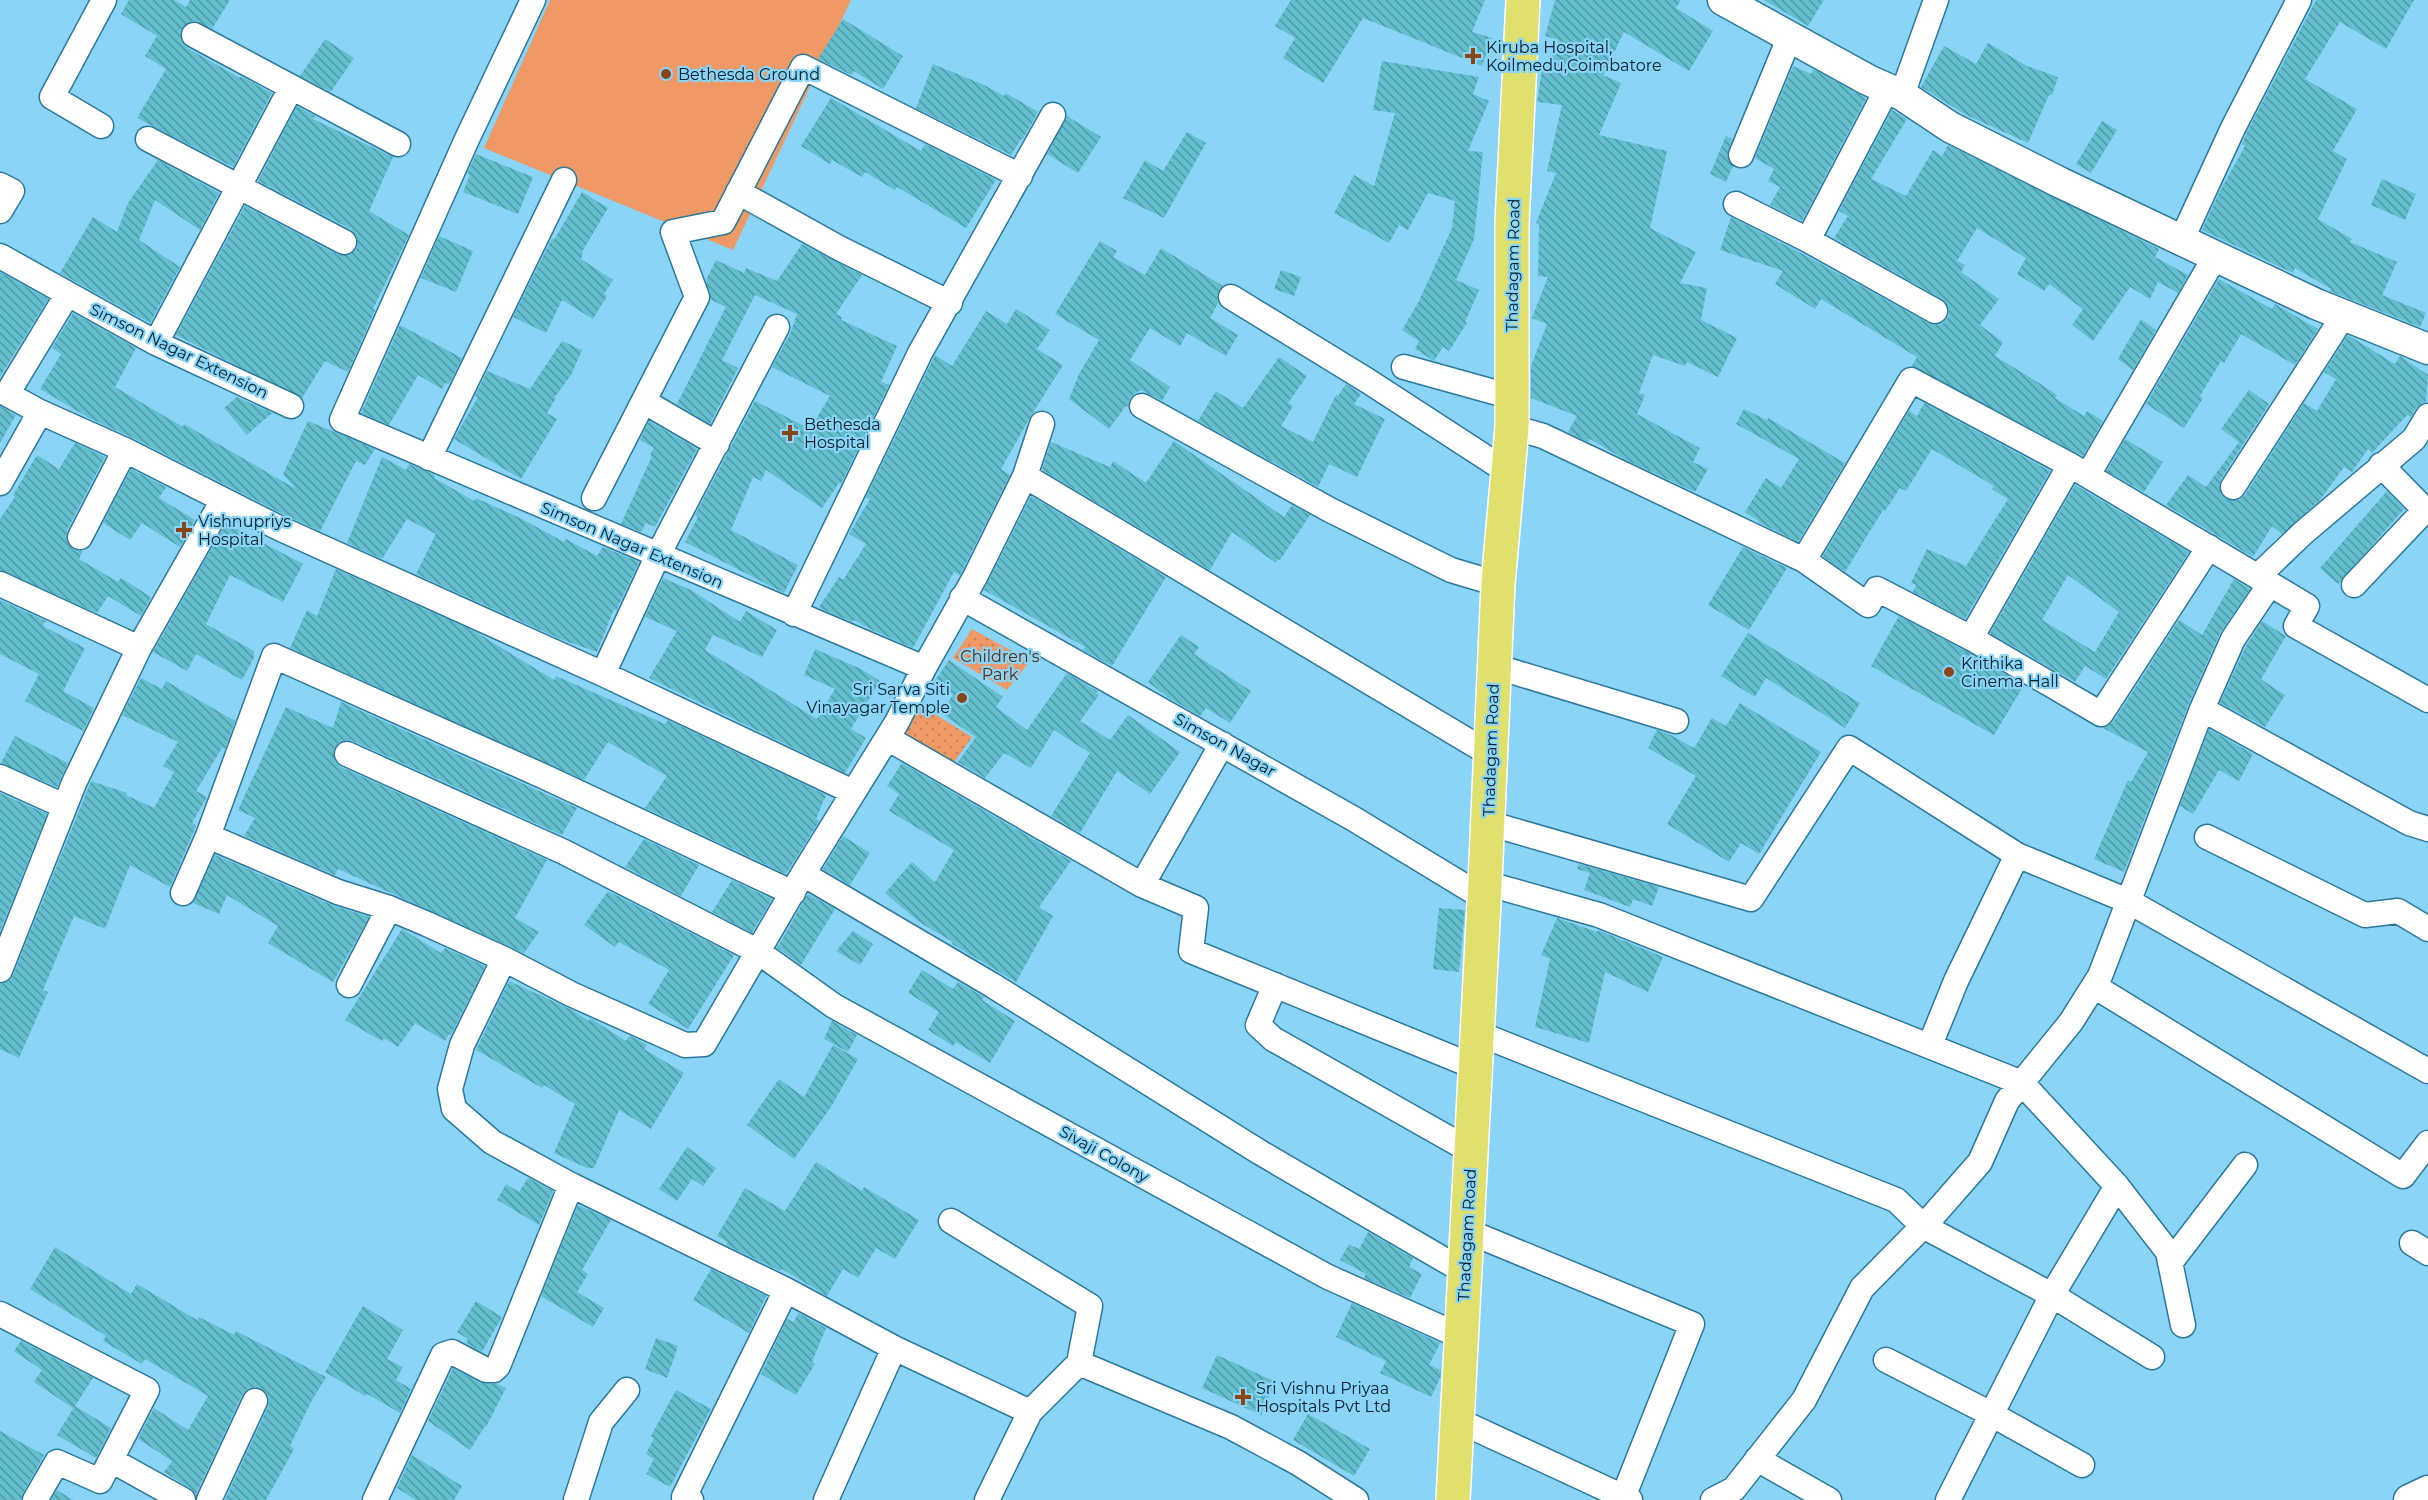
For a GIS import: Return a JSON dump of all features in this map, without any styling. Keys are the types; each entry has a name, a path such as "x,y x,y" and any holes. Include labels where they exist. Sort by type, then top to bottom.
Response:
{"main road":[{"name":"Thadagam Road","path":"1453,1500 1485,890 1498,584 1512,412 1512,223 1523,0"}],"street":[{"path":"101,126 52,97 104,0"},
{"name":"Simson Nagar Extension","path":"533,0 467,139 342,420 924,668"},
{"path":"1723,0 1894,92 1950,127 2215,257 2344,315 2428,349"},
{"path":"1808,240 1894,92 1936,0"},
{"path":"2181,241 2233,128 2299,0"},
{"path":"194,35 398,144"},
{"path":"1741,155 1790,36"},
{"path":"594,498 697,297 673,232 723,222 803,67 1020,176"},
{"path":"156,344 291,88"},
{"path":"794,614 920,353 1053,115"},
{"path":"148,139 344,242"},
{"path":"429,458 564,180"},
{"path":"0,184 12,191 0,211"},
{"path":"738,192 839,249 950,303"},
{"path":"1736,204 1808,240 1935,311"},
{"name":"Simson Nagar Extension","path":"0,256 67,296 156,344 291,406"},
{"path":"1971,638 2215,257"},
{"path":"67,296 7,394 40,412 125,450 279,528 603,674 853,792"},
{"path":"1231,297 1368,381 1508,472"},
{"path":"2233,486 2344,315"},
{"path":"603,674 658,555 777,327"},
{"path":"1404,367 1512,412 1543,435 1804,560 1868,605 1877,589 1971,638 2102,714 2209,547"},
{"path":"1804,560 1911,380 2079,470 2307,606 2296,626 2428,700"},
{"path":"645,402 717,444"},
{"path":"1142,406 1340,515 1452,570 1498,584"},
{"path":"0,483 40,412"},
{"path":"1713,1500 1734,1489 1804,1400 1862,1288 1923,1226 1980,1162 2007,1101 2071,1022 2100,976 2202,709 2233,639 2264,580 2381,465 2414,439 2428,416"},
{"path":"208,836 338,892 389,908 504,959 571,994 685,1045 704,1044 757,951 887,738 975,577 1024,476 1042,424"},
{"path":"80,537 125,450"},
{"path":"2354,585 2425,510 2381,465"},
{"path":"1024,476 1490,754"},
{"path":"0,970 64,806 139,648 223,500"},
{"path":"0,584 139,648"},
{"name":"Simson Nagar","path":"962,598 1354,819 1485,890 1599,915 1790,993 1930,1045 2022,1083"},
{"path":"183,892 208,836 274,656 545,777 798,884 992,985 1261,1153 1465,1272"},
{"path":"1494,666 1676,722"},
{"path":"2202,709 2409,823 2428,829"},
{"path":"887,738 1142,885 1196,908 1191,951 1475,1067"},
{"path":"1142,885 1222,744"},
{"path":"1488,824 1751,899 1849,748 2016,855 2128,901 2428,1071"},
{"name":"Sivaji Colony","path":"347,754 564,852 757,951 834,1006 1328,1277 1462,1337"},
{"path":"0,777 64,806"},
{"path":"2207,837 2365,915 2397,911 2428,929"},
{"path":"1930,1045 1956,981 2016,855"},
{"path":"349,986 389,908"},
{"path":"504,959 462,1045 450,1089 454,1108 492,1142 571,1185 786,1290 894,1348 1030,1412"},
{"path":"1275,985 1258,1025 1273,1039 1471,1151"},
{"path":"2094,986 2403,1176 2428,1143"},
{"path":"1477,1033 1896,1200 1923,1226 2052,1295 2152,1357"},
{"path":"2022,1083 2118,1186 2168,1252 2183,1325"},
{"path":"2170,1263 2246,1165"},
{"path":"375,1500 443,1356 452,1352 486,1370 494,1370 498,1366 571,1185"},
{"path":"1948,1500 2052,1295 2118,1186"},
{"path":"951,1221 1090,1306 1079,1363 1030,1412 987,1500"},
{"path":"1457,1420 1627,1498 1692,1324 1467,1230"},
{"path":"691,1500 684,1497 786,1290"},
{"path":"0,1314 147,1390 100,1481 57,1462 36,1500"},
{"path":"826,1500 894,1348"},
{"path":"1886,1360 1991,1414 2082,1465"},
{"path":"1079,1363 1231,1427 1298,1463 1356,1500"},
{"path":"576,1500 601,1422 627,1390"},
{"path":"209,1500 255,1401"},
{"path":"1757,1459 1829,1500"},
{"path":"111,1460 183,1500"}],"green space":[{"name":"Bethesda Ground","path":"550,0 851,0 733,250 484,148"},
{"name":"Children's Park","path":"972,629 1030,661 1007,690 953,658"},
{"path":"920,705 972,737 950,768 897,737"}],"building":[{"path":"129,0 174,0 186,7 190,0 230,0 212,29 193,21 182,28 180,35 187,48 272,93 233,167 137,118 166,69 145,56 157,36 121,14"},
{"path":"1291,0 1485,0 1472,32 1492,38 1482,66 1363,18 1323,83 1283,58 1295,38 1275,26"},
{"path":"1555,0 1681,0 1676,8 1713,31 1689,71 1624,32 1603,75 1621,83 1599,135 1667,151 1650,228 1696,252 1680,283 1707,288 1701,320 1737,338 1718,377 1687,362 1685,366 1653,355 1639,393 1645,395 1637,414 1700,448 1693,462 1708,469 1695,492 1624,459 1590,439 1588,442 1568,432 1577,416 1531,398 1531,366 1547,324 1532,318 1548,277 1538,276 1539,224 1536,223 1556,173 1547,171 1562,105 1537,102 1542,69 1546,70 1559,40 1545,36"},
{"path":"1764,0 1824,0 1808,26"},
{"path":"2316,0 2414,0 2386,49 2340,22 2305,79 2357,109 2333,151 2347,159 2318,219 2352,239 2350,242 2397,262 2382,295 2426,313 2420,327 2330,291 2331,289 2295,268 2293,273 2202,230 2245,146 2242,144 2246,134"},
{"path":"843,19 903,56 883,89 854,71 851,75 818,59"},
{"path":"325,39 354,58 331,92 300,76"},
{"path":"1988,43 2027,66 2058,77 2052,95 2049,95 2028,143 1966,115 1921,87 1944,46 1976,64"},
{"path":"1382,61 1479,77 1473,94 1489,101 1468,151 1483,152 1474,239 1456,280 1479,290 1465,322 1467,323 1449,351 1443,347 1434,361 1415,349 1419,341 1402,330 1419,301 1452,228 1455,201 1428,193 1408,230 1399,225 1389,243 1334,213 1354,175 1374,186 1395,113 1373,110"},
{"path":"933,64 984,85 1004,96 1006,93 1038,112 1011,155 916,108"},
{"path":"1793,66 1811,74 1813,69 1866,98 1802,221 1770,205 1780,187 1768,181 1774,169 1755,158"},
{"path":"831,98 921,151 925,144 996,180 966,228 897,187 895,190 865,172 862,177 832,160 830,164 801,146"},
{"path":"297,106 315,116 313,119 393,157 369,211 409,235 373,309 375,310 348,372 325,361 302,398 176,335 245,206 338,255 351,254 357,248 356,235 351,229 258,181"},
{"path":"1892,110 1907,119 1871,179 1906,196 1933,150 1942,156 1948,145 2159,249 2155,257 2188,275 2178,293 2158,282 2150,299 2130,287 2093,341 2072,325 2083,309 2049,284 2044,291 2017,274 2026,258 1977,228 1957,261 1965,265 1961,272 1999,299 1980,325 2003,342 1995,356 2057,395 2055,398 2084,416 2087,411 2103,421 2083,456 1912,366 1917,357 1821,299 1815,309 1775,284 1783,271 1720,250 1731,217 1928,323 1936,325 1943,323 1948,317 1949,310 1942,299 1834,238 1848,216 1839,211"},
{"path":"1067,116 1101,137 1078,173 1047,154"},
{"path":"2102,121 2117,130 2091,173 2076,164"},
{"path":"1187,132 1206,143 1164,218 1123,198 1145,160 1163,171"},
{"path":"1726,136 1732,139 1727,156 1733,166 1726,182 1710,174"},
{"path":"476,154 533,177 518,214 463,192 470,175 467,174"},
{"path":"158,160 219,193 200,230 155,200 139,240 180,267 150,323 60,273 93,217 117,232 128,203"},
{"path":"2382,179 2416,194 2405,220 2371,205"},
{"path":"582,192 608,208 582,252 581,259 613,280 604,294 607,296 593,319 562,300 546,333 513,317 552,238 554,240"},
{"path":"439,236 473,251 456,292 421,278"},
{"path":"1100,241 1117,251 1113,257 1145,275 1161,248 1223,286 1210,318 1238,335 1226,356 1187,333 1180,346 1150,328 1130,360 1170,387 1162,401 1141,390 1134,394 1129,400 1128,407 1126,406 1109,429 1069,399 1079,374 1099,340 1055,314"},
{"path":"802,244 862,275 836,314 842,317 841,320 897,346 881,382 889,385 841,484 839,483 822,508 766,470 761,481 753,477 731,530 798,565 784,593 685,542 698,517 695,515 755,401 810,429 830,396 772,367 790,334 797,314 755,295 722,360 738,368 710,424 677,404 726,307 711,300 706,280 716,260 744,273 746,268 777,281"},
{"path":"1281,270 1301,277 1294,296 1274,289"},
{"path":"0,272 48,299 0,377"},
{"path":"2219,279 2272,309 2275,304 2318,329 2295,365 2241,334 2224,363 2221,361 2200,396 2203,398 2184,428 2146,404"},
{"path":"1016,309 1050,330 1037,349 1063,365 1001,469 1010,475 960,575 954,572 913,648 854,620 852,622 819,607 839,577 843,580 866,544 849,534 870,499 866,497 935,355 952,366 986,311 1007,324"},
{"path":"73,313 136,348 115,387 296,489 283,474 308,421 375,449 365,465 356,461 320,531 89,418 40,389 61,354 52,348"},
{"path":"2141,319 2156,330 2133,370 2118,359"},
{"path":"400,325 462,358 449,384 445,383 442,389 418,375 389,425 361,413"},
{"path":"2348,335 2395,364 2400,356 2428,375 2426,402 2416,408 2411,417 2407,415 2372,453 2368,449 2352,472 2344,467 2320,500 2282,534 2272,526 2253,557 2166,505 2188,475 2206,487 2239,442 2221,429 2249,390 2269,404 2221,479 2219,487 2226,499 2239,500 2245,495 2304,403 2317,411 2336,379 2324,372"},
{"path":"562,341 582,350 571,375 554,398 556,398 547,413 557,419 521,479 454,439 478,397 475,396 487,371 530,389"},
{"path":"1279,357 1307,376 1288,403 1293,406 1281,426 1313,442 1336,395 1338,396 1346,384 1361,394 1354,404 1385,419 1357,477 1329,464 1318,487 1198,421 1216,391 1243,408"},
{"path":"237,397 272,413 247,435 224,408"},
{"path":"1924,403 2050,471 1965,619 1913,592 1916,585 1911,583 1927,549 1966,566 2008,499 1992,489 1994,486 1932,449 1906,491 1900,488 1885,511 1883,510 1845,572 1823,556 1909,411 1917,416"},
{"path":"0,406 16,415 0,443"},
{"path":"1744,409 1767,420 1768,418 1845,463 1798,542 1758,522 1745,512 1766,478 1781,488 1799,459 1736,424"},
{"path":"649,421 697,449 655,527 646,523 641,532 621,524 652,456 650,455 654,448 640,440"},
{"path":"2125,439 2163,462 2144,492 2107,471"},
{"path":"1174,441 1284,517 1292,505 1310,515 1280,560 1278,559 1276,563 1232,532 1210,570 1042,470 1051,442 1110,467 1113,461 1146,483"},
{"path":"75,443 105,457 67,530 68,544 74,550 83,551 79,559 118,582 121,578 151,597 141,616 108,596 97,613 0,570 0,519 15,497 13,495 37,455 59,469"},
{"path":"382,457 406,470 409,464 435,475 434,478 474,501 476,498 564,542 566,539 597,556 603,547 639,562 616,611 614,609 597,652 560,639 416,574 436,534 407,519 382,559 347,543"},
{"path":"131,469 166,487 159,498 195,520 180,547 142,523 130,540 103,523"},
{"path":"2075,485 2189,552 2106,679 2085,666 2075,682 1990,633","holes":["2068,575 2119,612 2095,652 2042,620"]},
{"path":"2387,491 2404,509 2338,584 2320,568"},
{"path":"1031,496 1166,577 1112,666 1083,650 1085,647 984,590"},
{"path":"226,523 303,564 283,602 230,575 206,624 254,651 254,658 242,680 196,654 187,671 153,652"},
{"path":"1743,547 1787,568 1749,630 1708,605"},
{"path":"336,569 474,631 554,680 556,676 665,724 668,720 826,795 816,819 819,821 786,874 645,808 667,776 608,742 584,780 290,648 307,610 317,616"},
{"path":"663,578 691,590 740,622 746,611 777,630 762,657 713,635 705,650 817,719 835,689 804,675 815,649 861,669 880,681 851,729 866,738 845,773 649,678 677,631 645,617"},
{"path":"2234,579 2250,589 2220,633 2189,703 2124,872 2094,859 2128,780 2131,782 2148,752 2103,728 2113,722 2179,620 2202,635"},
{"path":"0,600 46,621 43,626 85,648 63,691 94,708 83,731 25,701 39,674 0,654"},
{"name":"Krithika Cinema Hall","path":"1899,616 2024,685 1994,735 1871,666"},
{"path":"2262,621 2286,636 2261,679 2285,695 2265,727 2220,703 2246,646"},
{"path":"1748,633 1860,703 1845,728 1766,678 1755,697 1721,676"},
{"path":"1181,635 1199,647 1194,654 1251,691 1230,723 1206,708 1200,716 1169,698 1148,682"},
{"path":"949,660 1003,697 996,707 1027,730 1067,673 1097,691 1099,695 1080,721 1110,740 1128,715 1180,752 1150,794 1117,771 1080,833 1051,816 1090,753 1054,730 1031,768 1004,753 985,778 958,762 976,737 942,714 953,694 934,682"},
{"path":"141,678 162,689 166,681 235,721 225,749 222,748 196,791 207,797 192,823 196,826 170,887 130,865 105,929 74,916 43,990 48,992 19,1058 0,1049 0,984 8,981 13,975 91,781 127,793 126,795 154,808 174,772 163,766 178,742 122,715"},
{"path":"341,702 577,808 562,835 353,741 339,742 334,749 335,762 341,767 547,860 515,918 539,932 524,953 338,869 335,875 244,836 255,818 238,810 286,707 333,728"},
{"path":"1740,703 1821,752 1759,854 1741,843 1729,862 1667,824 1696,776 1648,748 1657,730 1694,748 1712,718 1726,726"},
{"path":"2209,729 2253,754 2239,781 2219,770 2193,814 2180,806"},
{"path":"15,736 68,763 57,787 1,763"},
{"path":"902,763 1071,861 1039,907 1053,916 1016,982 919,922 885,893 912,862 935,882 954,850 889,811 899,794 887,786"},
{"path":"0,793 47,814 0,931"},
{"path":"843,836 870,853 850,885 823,869"},
{"path":"644,839 699,865 681,896 625,867"},
{"path":"215,855 332,905 369,917 333,982 268,943 278,926 227,895 219,914 193,903"},
{"path":"1579,864 1659,887 1652,906 1633,899 1630,907 1584,890 1590,873 1577,869"},
{"path":"732,880 772,899 752,933 712,912"},
{"path":"608,891 734,955 688,1029 648,1004 669,970 619,942 615,947 584,925"},
{"path":"808,894 835,909 801,965 777,948"},
{"path":"1439,908 1465,910 1459,972 1433,969"},
{"path":"1557,918 1597,932 1598,930 1663,957 1648,992 1605,972 1589,1043 1535,1027 1550,959 1541,955"},
{"path":"402,929 441,953 445,948 485,966 451,1035 449,1034 445,1041 415,1023 398,1047 384,1038 382,1041 345,1020"},
{"path":"853,931 873,944 860,965 836,951"},
{"path":"922,970 953,989 958,982 984,997 982,1000 1015,1021 990,1063 956,1042 953,1046 928,1030 939,1012 908,993"},
{"path":"509,981 570,1009 589,1021 590,1018 626,1041 630,1036 639,1040 647,1045 644,1049 684,1073 651,1129 619,1110 594,1168 587,1168 554,1153 575,1104 544,1085 542,1088 476,1050"},
{"path":"832,1021 857,1035 848,1052 824,1039"},
{"path":"833,1045 858,1059 831,1107 794,1159 747,1125 779,1079 804,1097"},
{"path":"687,1147 716,1168 703,1186 692,1179 677,1201 659,1189"},
{"path":"816,1162 862,1191 864,1187 919,1220 895,1259 876,1248 858,1278 843,1269 827,1296 782,1269 780,1271 726,1245 727,1242 717,1236 745,1188 785,1211"},
{"path":"528,1178 553,1191 539,1225 497,1200 506,1184 519,1192"},
{"path":"578,1205 611,1220 582,1270 588,1274 577,1292 604,1308 593,1327 541,1296"},
{"path":"1368,1232 1413,1258 1409,1267 1422,1274 1410,1298 1364,1278 1366,1274 1340,1260 1349,1244 1359,1249"},
{"path":"55,1247 131,1294 137,1284 197,1320 199,1317 234,1335 236,1331 326,1377 290,1446 294,1449 266,1500 225,1500 268,1407 269,1399 266,1392 254,1387 247,1389 242,1395 196,1494 164,1472 172,1461 138,1439 154,1408 188,1430 208,1396 145,1359 142,1364 103,1341 106,1336 30,1289"},
{"path":"711,1269 766,1296 749,1333 693,1300"},
{"path":"476,1301 502,1317 482,1352 466,1343 468,1339 457,1332"},
{"path":"1352,1303 1440,1343 1429,1365 1441,1370 1441,1376 1431,1397 1380,1373 1386,1361 1336,1337"},
{"path":"363,1306 403,1330 387,1359 403,1367 396,1380 411,1389 400,1413 367,1394 365,1396 325,1372"},
{"path":"798,1313 826,1328 812,1362 815,1364 796,1395 761,1374 787,1319 794,1322"},
{"path":"656,1338 678,1346 667,1378 645,1369"},
{"path":"21,1341 93,1378 75,1406 111,1428 96,1458 57,1435 74,1407 34,1382 42,1370 14,1351"},
{"path":"1217,1355 1276,1382 1261,1415 1202,1388"},
{"path":"453,1368 480,1383 497,1384 506,1388 486,1427 470,1450 428,1421"},
{"path":"676,1390 711,1409 670,1487 646,1474 654,1459 646,1454 654,1438 651,1436"},
{"path":"1308,1414 1370,1449 1354,1476 1293,1440"},
{"path":"0,1431 44,1455 21,1500 0,1500"},
{"path":"412,1455 462,1486 454,1500 416,1500 397,1488"},
{"path":"57,1490 73,1500 51,1500"}],"place":[{"name":"Kiruba Hospital, Koilmedu,Coimbatore","path":"1473,56"},
{"name":"Bethesda Ground","path":"666,74"},
{"name":"Bethesda Hospital","path":"790,433"},
{"name":"Vishnupriys Hospital","path":"184,530"},
{"name":"Krithika Cinema Hall","path":"1949,672"},
{"name":"Sri Sarva Siti Vinayagar Temple","path":"962,698"},
{"name":"Sri Vishnu Priyaa Hospitals Pvt Ltd","path":"1243,1397"}]}
